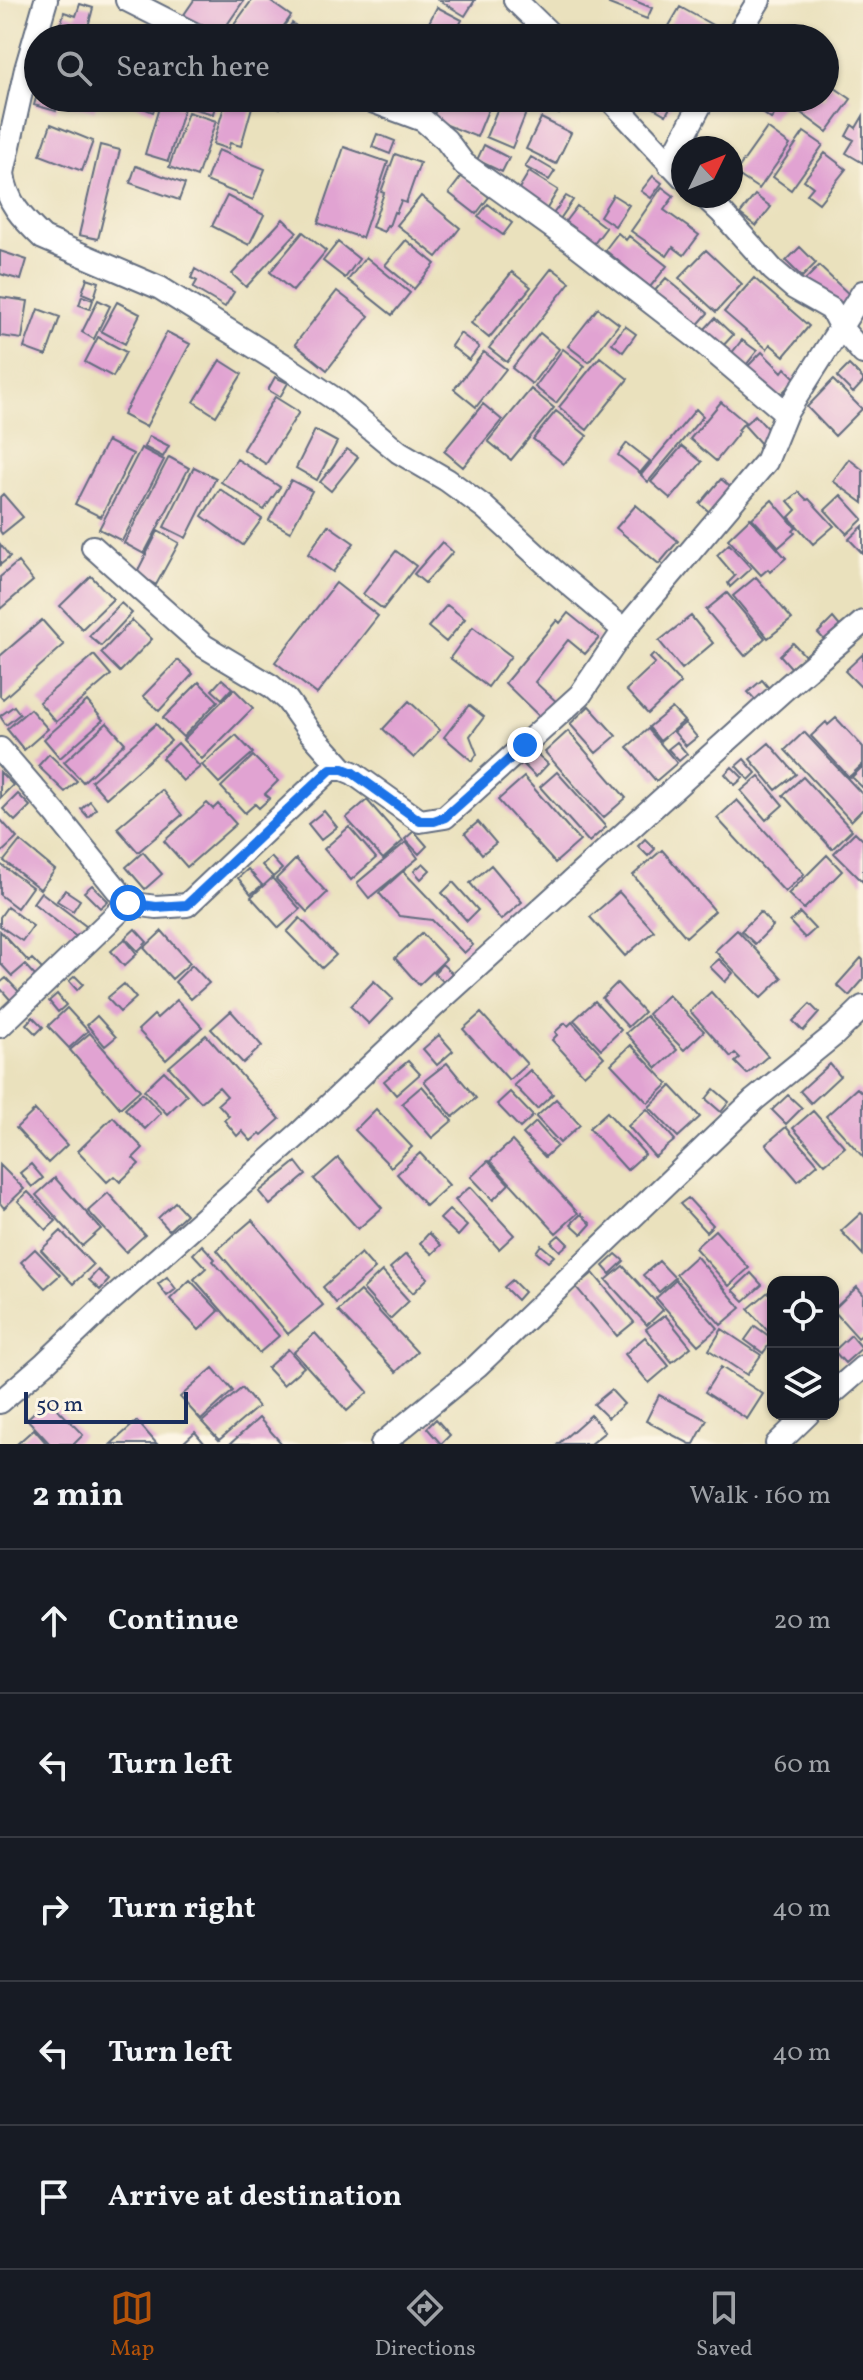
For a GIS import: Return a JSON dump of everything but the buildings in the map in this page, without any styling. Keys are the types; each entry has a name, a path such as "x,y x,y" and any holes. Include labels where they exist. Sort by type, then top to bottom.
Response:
{"street":[{"path":"39,24 46,0"},
{"path":"127,0 174,24"},
{"path":"515,0 540,24"},
{"path":"744,24 759,0"},
{"path":"24,78 3,173 4,189 12,205 43,238 160,288 336,400 399,452 447,480 484,507 624,630"},
{"path":"402,112 423,120 446,140 464,164 573,242 701,341 786,413"},
{"path":"622,112 671,166"},
{"path":"689,136 699,112"},
{"path":"717,208 773,270 794,288 831,309 841,328 863,353"},
{"path":"0,749 128,903 156,907 187,905 331,769 353,773 420,821 445,817 580,695 624,630 766,462 786,413 863,292"},
{"path":"93,547 204,646 271,686 287,700 309,731 343,769"},
{"path":"0,1402 301,1132 623,834 863,622"},
{"path":"0,1026 128,903"},
{"path":"382,1444 477,1366 754,1100 834,1035 863,1007"},
{"path":"839,1388 863,1367"},
{"path":"777,1444 802,1420"}],"route":[{"path":"128,903 156,907 187,905 331,769 353,773 420,821 434,821 445,817 525,745"}]}
